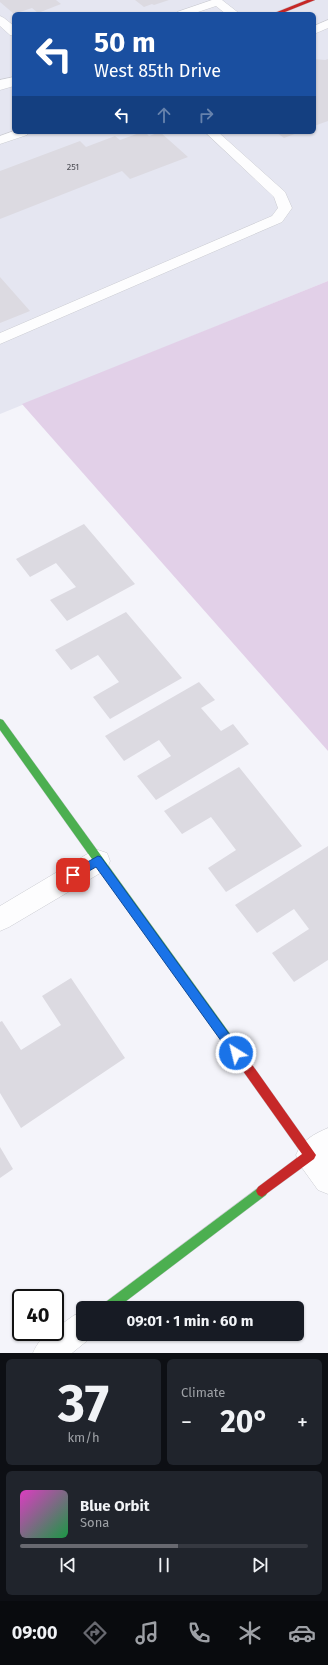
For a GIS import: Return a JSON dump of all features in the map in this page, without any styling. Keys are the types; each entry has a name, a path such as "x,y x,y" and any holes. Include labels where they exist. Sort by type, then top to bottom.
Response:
{"street":[{"path":"280,12 312,0"},
{"path":"0,723 98,861 319,1148 328,1180"},
{"path":"0,919 98,861"},
{"path":"116,1301 319,1148"},
{"path":"48,1353 76,1331"}],"lane":[{"path":"187,12 218,2 231,12"},
{"path":"0,20 12,30"},
{"path":"316,29 328,24"},
{"path":"0,140 16,134"},
{"path":"0,340 277,219 285,208 280,195 213,134"}],"shaded area":[{"path":"0,0 328,0 328,281 0,414"},
{"path":"328,281 328,751 22,404"}],"building":[{"path":"0,0 56,0 61,4 41,12 37,12 32,8 20,12 12,12 0,2"},
{"path":"135,0 169,0 144,7"},
{"path":"316,59 328,59 328,121 316,125"},
{"path":"136,134 147,134 149,136 162,134 188,157 130,179 122,171 0,219 0,171 80,141 86,147 115,136 120,140"},
{"path":"279,134 295,134 284,138"},
{"path":"0,277 30,311 0,323"},
{"path":"84,524 135,584 67,621 50,600 76,587 56,563 30,577 16,559"},
{"path":"126,612 182,678 110,719 93,697 119,682 98,655 71,670 55,650"},
{"path":"199,682 215,700 201,708 221,731 233,724 249,744 156,800 137,776 171,756 159,740 124,761 105,736"},
{"path":"239,767 302,846 226,892 208,868 236,850 211,817 182,834 164,811"},
{"path":"328,846 328,960 294,982 272,953 309,929 294,909 257,933 235,905"},
{"path":"71,978 125,1058 21,1128 0,1093 0,1022 2,1021 21,1050 61,1025 42,996"},
{"path":"0,1147 13,1169 0,1178"}],"traffic: fast":[{"path":"0,723 237,1053"},
{"path":"116,1301 262,1191"}],"traffic: jam":[{"path":"280,12 312,0"},
{"path":"237,1053 310,1155 262,1191"}],"route":[{"path":"73,875 98,861 236,1053"}]}
